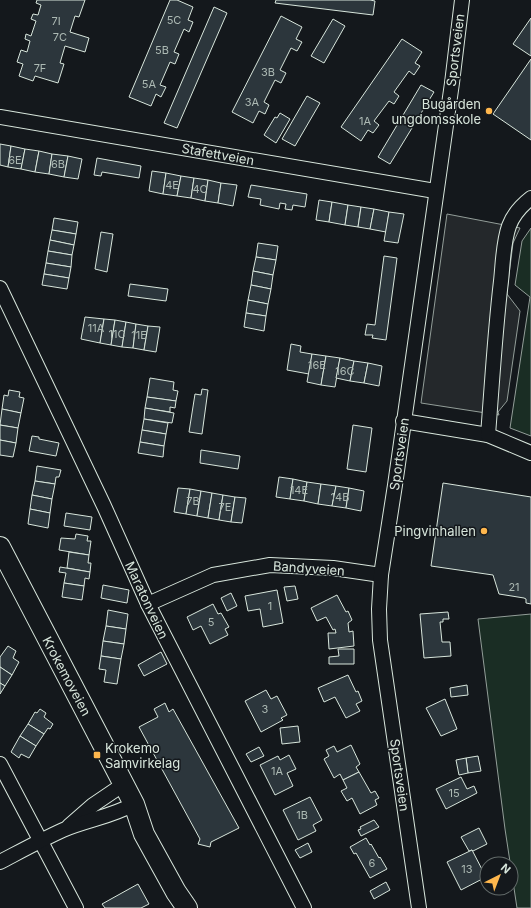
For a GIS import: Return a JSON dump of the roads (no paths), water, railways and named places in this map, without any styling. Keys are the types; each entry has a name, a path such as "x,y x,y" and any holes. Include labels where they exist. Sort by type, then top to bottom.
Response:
{"main road":[{"name":"Krokemoveien","path":"0,547 124,784 134,804 144,834 176,892 187,908"},
{"name":"Krokemoveien","path":"134,804 156,828 185,886 194,908"}],"street":[{"name":"Sportsveien","path":"419,908 380,640 379,609 381,575 452,83 462,0"},
{"name":"Stafettveien","path":"0,117 436,191"},
{"path":"488,435 500,290 506,240 509,225 524,203 531,198"},
{"name":"Maratonveien","path":"0,288 101,499 148,604 304,908"},
{"path":"403,421 488,435 531,453"},
{"name":"Bandyveien","path":"148,604 213,575 270,565 333,568 381,575"},
{"path":"0,764 76,908"},
{"path":"64,830 93,805 124,784"},
{"path":"0,862 64,830 124,810 134,804"}],"place":[{"name":"Bugården ungdomsskole","path":"489,111"},
{"name":"Pingvinhallen","path":"484,531"},
{"name":"Krokemo Samvirkelag","path":"97,755"}]}
